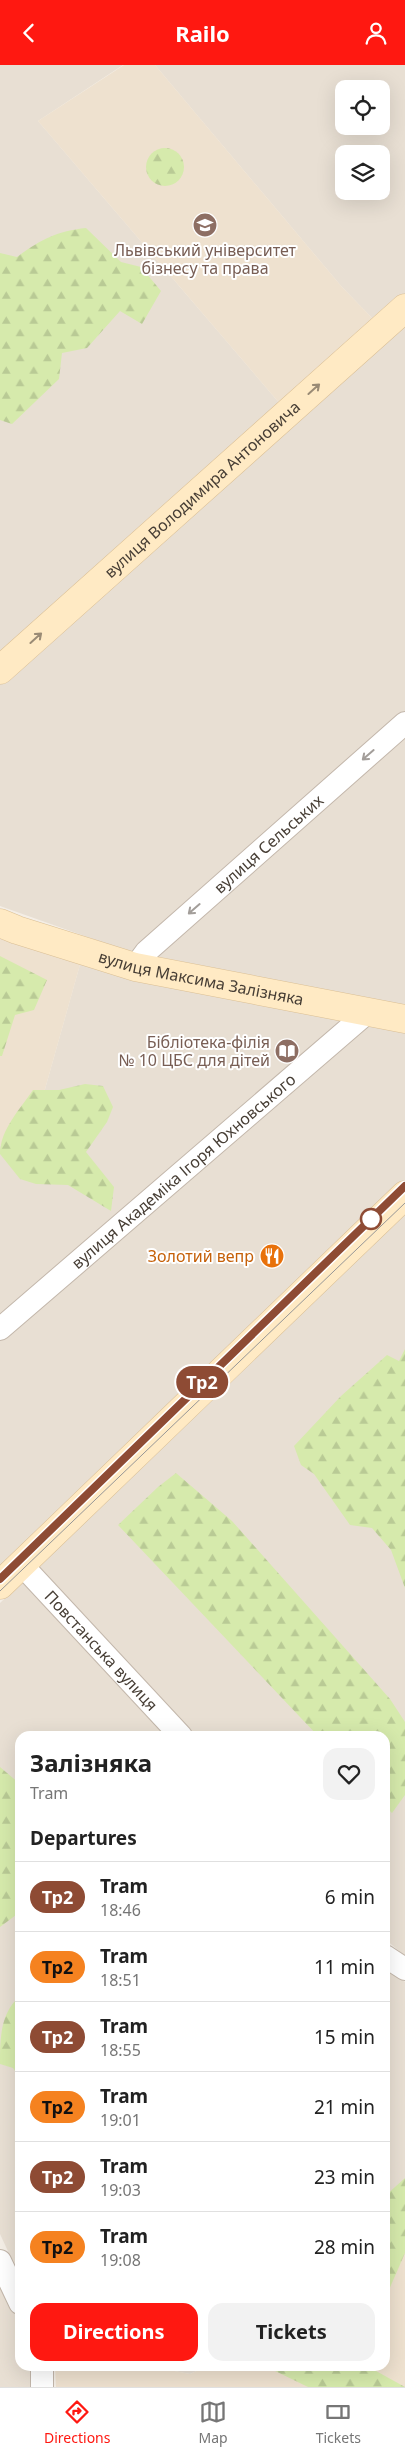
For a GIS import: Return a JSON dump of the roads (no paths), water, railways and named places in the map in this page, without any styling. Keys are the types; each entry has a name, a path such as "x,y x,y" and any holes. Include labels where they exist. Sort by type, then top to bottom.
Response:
{"street":[{"name":"вулиця Володимира Антоновича","path":"0,670 405,308"},
{"name":"вулиця Сельських","path":"135,967 146,952 405,723"},
{"name":"вулиця Максима Залізняка","path":"0,923 135,967 405,1019"},
{"name":"вулиця Академіка Ігоря Юхновського","path":"0,1329 368,1012"},
{"path":"0,1585 405,1195"},
{"name":"Повстанська вулиця","path":"21,1564 176,1731"},
{"path":"390,1959 405,1969"},
{"path":"0,2261 15,2292"},
{"path":"42,2371 42,2387"}],"tram line":[{"path":"0,1579 405,1186"},
{"name":"Тр2","path":"0,1579 219,1364 405,1186"},
{"path":"0,1591 405,1203"}],"place":[{"name":"Львівський університет бізнесу та права","path":"205,225"},
{"name":"Бібліотека-філія № 10 ЦБС для дітей","path":"287,1051"},
{"name":"Золотий вепр","path":"272,1256"}]}
